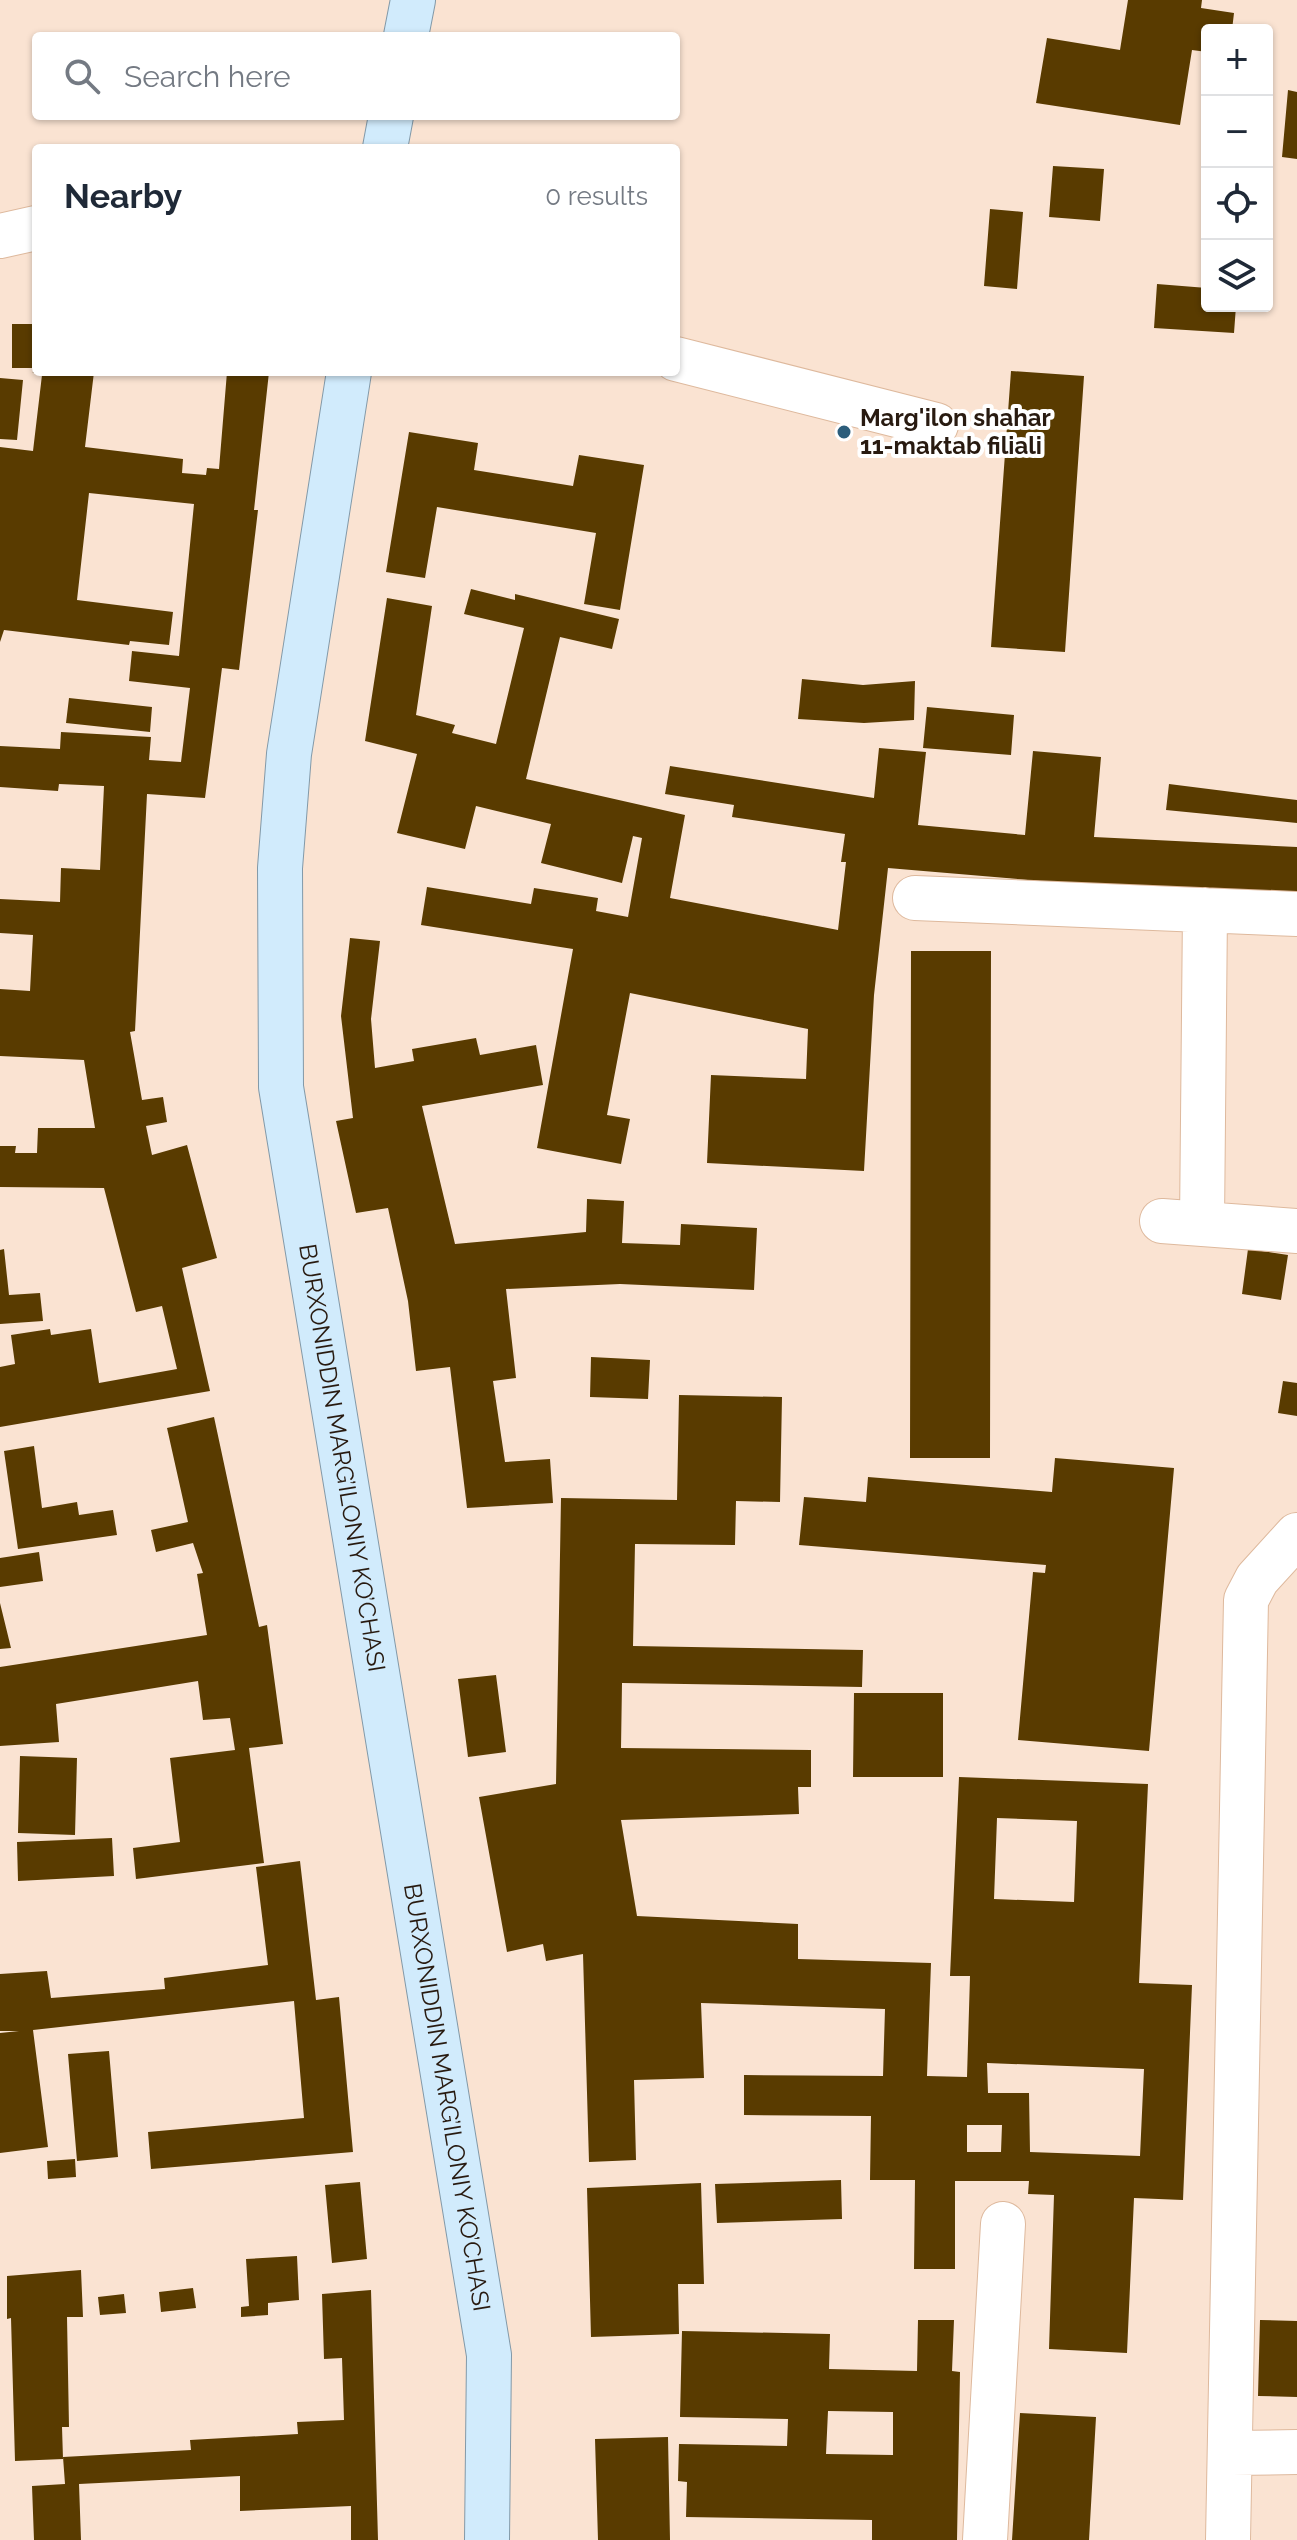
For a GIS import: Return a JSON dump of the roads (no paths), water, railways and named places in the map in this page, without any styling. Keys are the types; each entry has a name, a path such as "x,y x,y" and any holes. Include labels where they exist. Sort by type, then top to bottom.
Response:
{"main road":[{"path":"407,32 413,0"},
{"path":"386,144 390,120"},
{"name":"BURXONIDDIN MARG’ILONIY KO’CHASI","path":"348,376 289,754 280,868 281,1087 489,2355 487,2540"}],"street":[{"path":"0,236 32,229"},
{"path":"680,360 936,425"},
{"path":"915,898 1297,914"},
{"path":"1205,910 1182,1223 1297,1231"},
{"path":"1228,2540 1246,1600 1277,1579 1297,1535"},
{"path":"985,2540 1003,2224"},
{"path":"1232,2453 1297,2452"}],"place":[{"name":"Marg'ilon shahar 11-maktab filiali","path":"844,432"}]}
